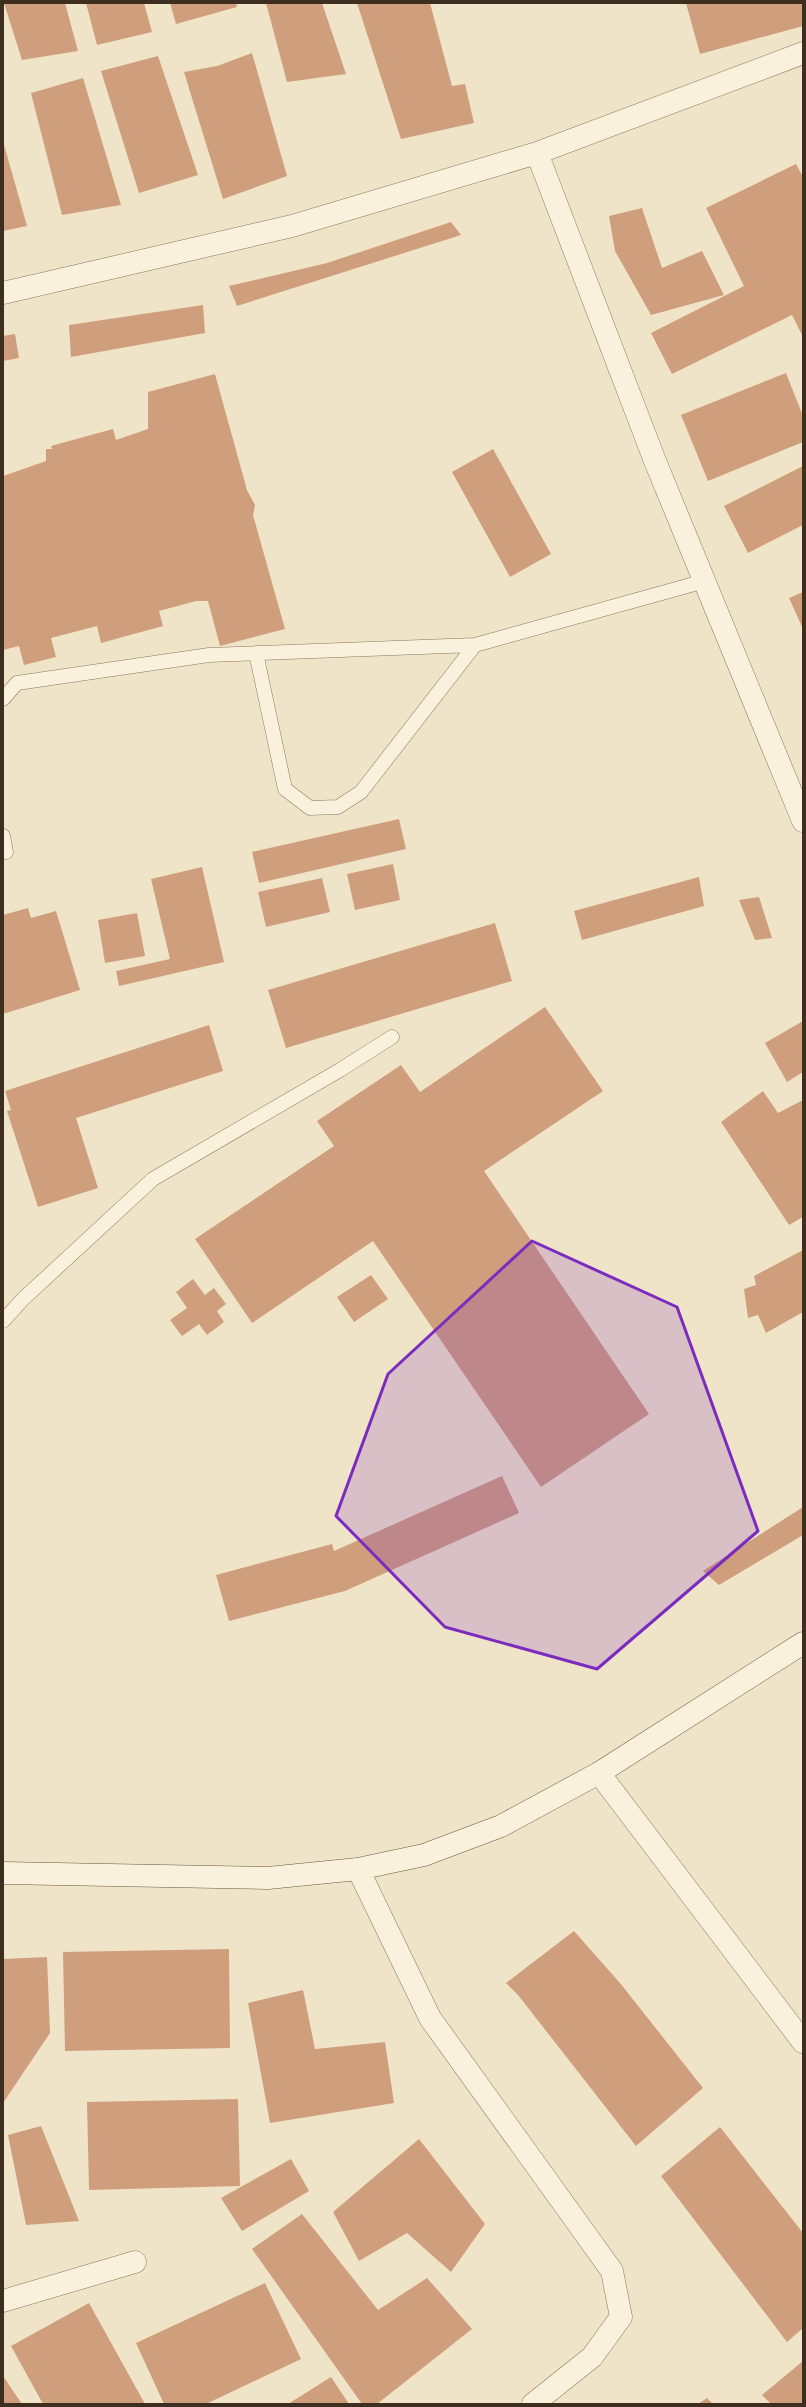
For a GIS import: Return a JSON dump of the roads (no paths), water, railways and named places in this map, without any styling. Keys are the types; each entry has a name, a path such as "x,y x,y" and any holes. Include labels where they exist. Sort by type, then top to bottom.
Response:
{"street":[{"path":"3,293 292,226 537,153 803,53"},
{"path":"537,153 655,462 803,820"},
{"path":"3,1873 268,1878 358,1870 424,1855 501,1826 599,1773 803,1643"},
{"path":"599,1773 803,2042"},
{"path":"358,1870 430,2018 612,2271 621,2317 592,2357 532,2404"},
{"path":"3,2301 135,2262"}],"lane":[{"path":"3,699 17,683 210,654 475,645 705,581"},
{"path":"256,653 285,789 310,808 338,807 361,792 475,645"},
{"path":"3,836 6,852"},
{"path":"3,1321 23,1299 153,1179 340,1070 392,1036"}]}
